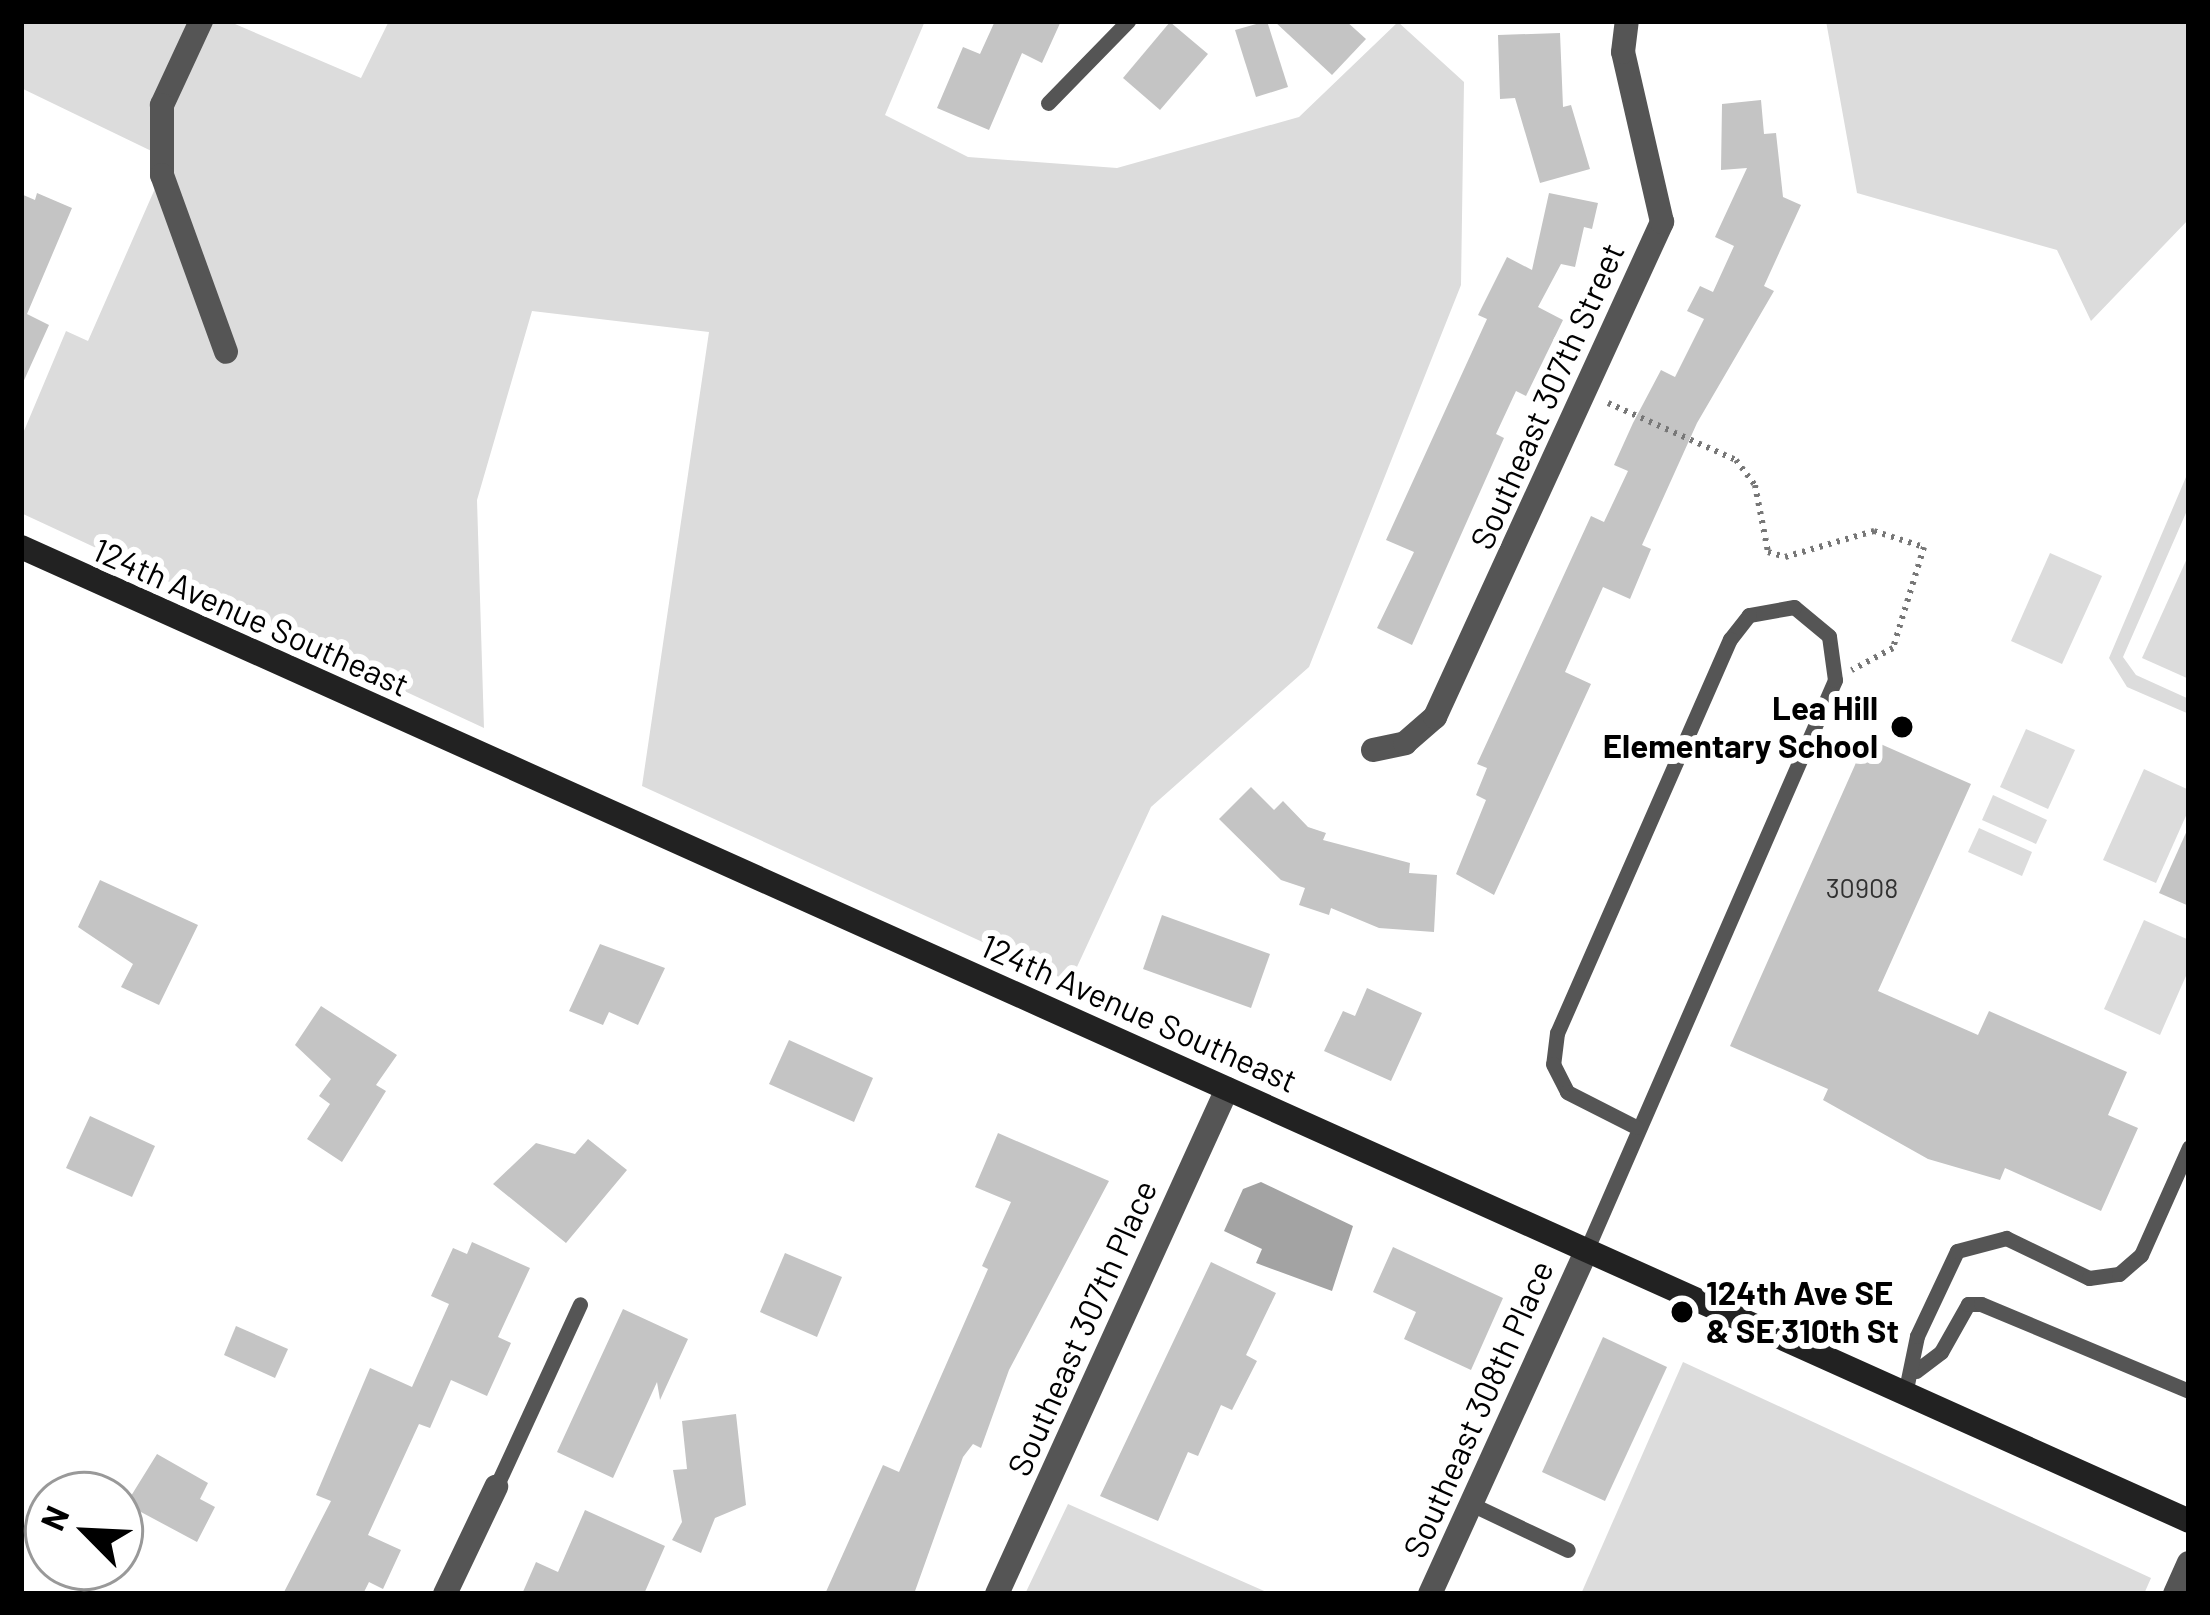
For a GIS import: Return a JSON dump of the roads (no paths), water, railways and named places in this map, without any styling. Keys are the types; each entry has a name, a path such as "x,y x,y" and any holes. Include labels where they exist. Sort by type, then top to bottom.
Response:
{"street":[{"path":"201,21 162,105 162,175 226,352"},
{"name":"Southeast 307th Street","path":"1372,750 1405,743 1436,717 1588,394 1662,222 1623,52 1627,21"},
{"name":"124th Avenue Southeast","path":"21,551 1586,1251 1910,1383 2189,1522"},
{"name":"Southeast 307th Place","path":"997,1594 1227,1089"},
{"name":"Southeast 308th Place","path":"1430,1594 1586,1251"},
{"path":"445,1594 496,1487"},
{"path":"2175,1594 2189,1563"}],"lane":[{"path":"1048,103 1128,21"},
{"path":"1586,1251 1636,1127 1835,680 1829,636 1794,607 1749,615 1730,639 1552,1048 1567,1092 1636,1127"},
{"path":"1910,1383 1917,1336 1957,1251 2006,1238 2089,1278 2119,1274 2141,1255 2189,1147"},
{"path":"496,1487 580,1304"},
{"path":"1910,1383 1941,1352 1968,1304 1981,1304 2189,1391"},
{"path":"1471,1504 1568,1550"}],"place":[{"name":"Lea Hill Elementary School","path":"1902,727"},
{"name":"124th Ave SE & SE 310th St","path":"1682,1312"}]}
